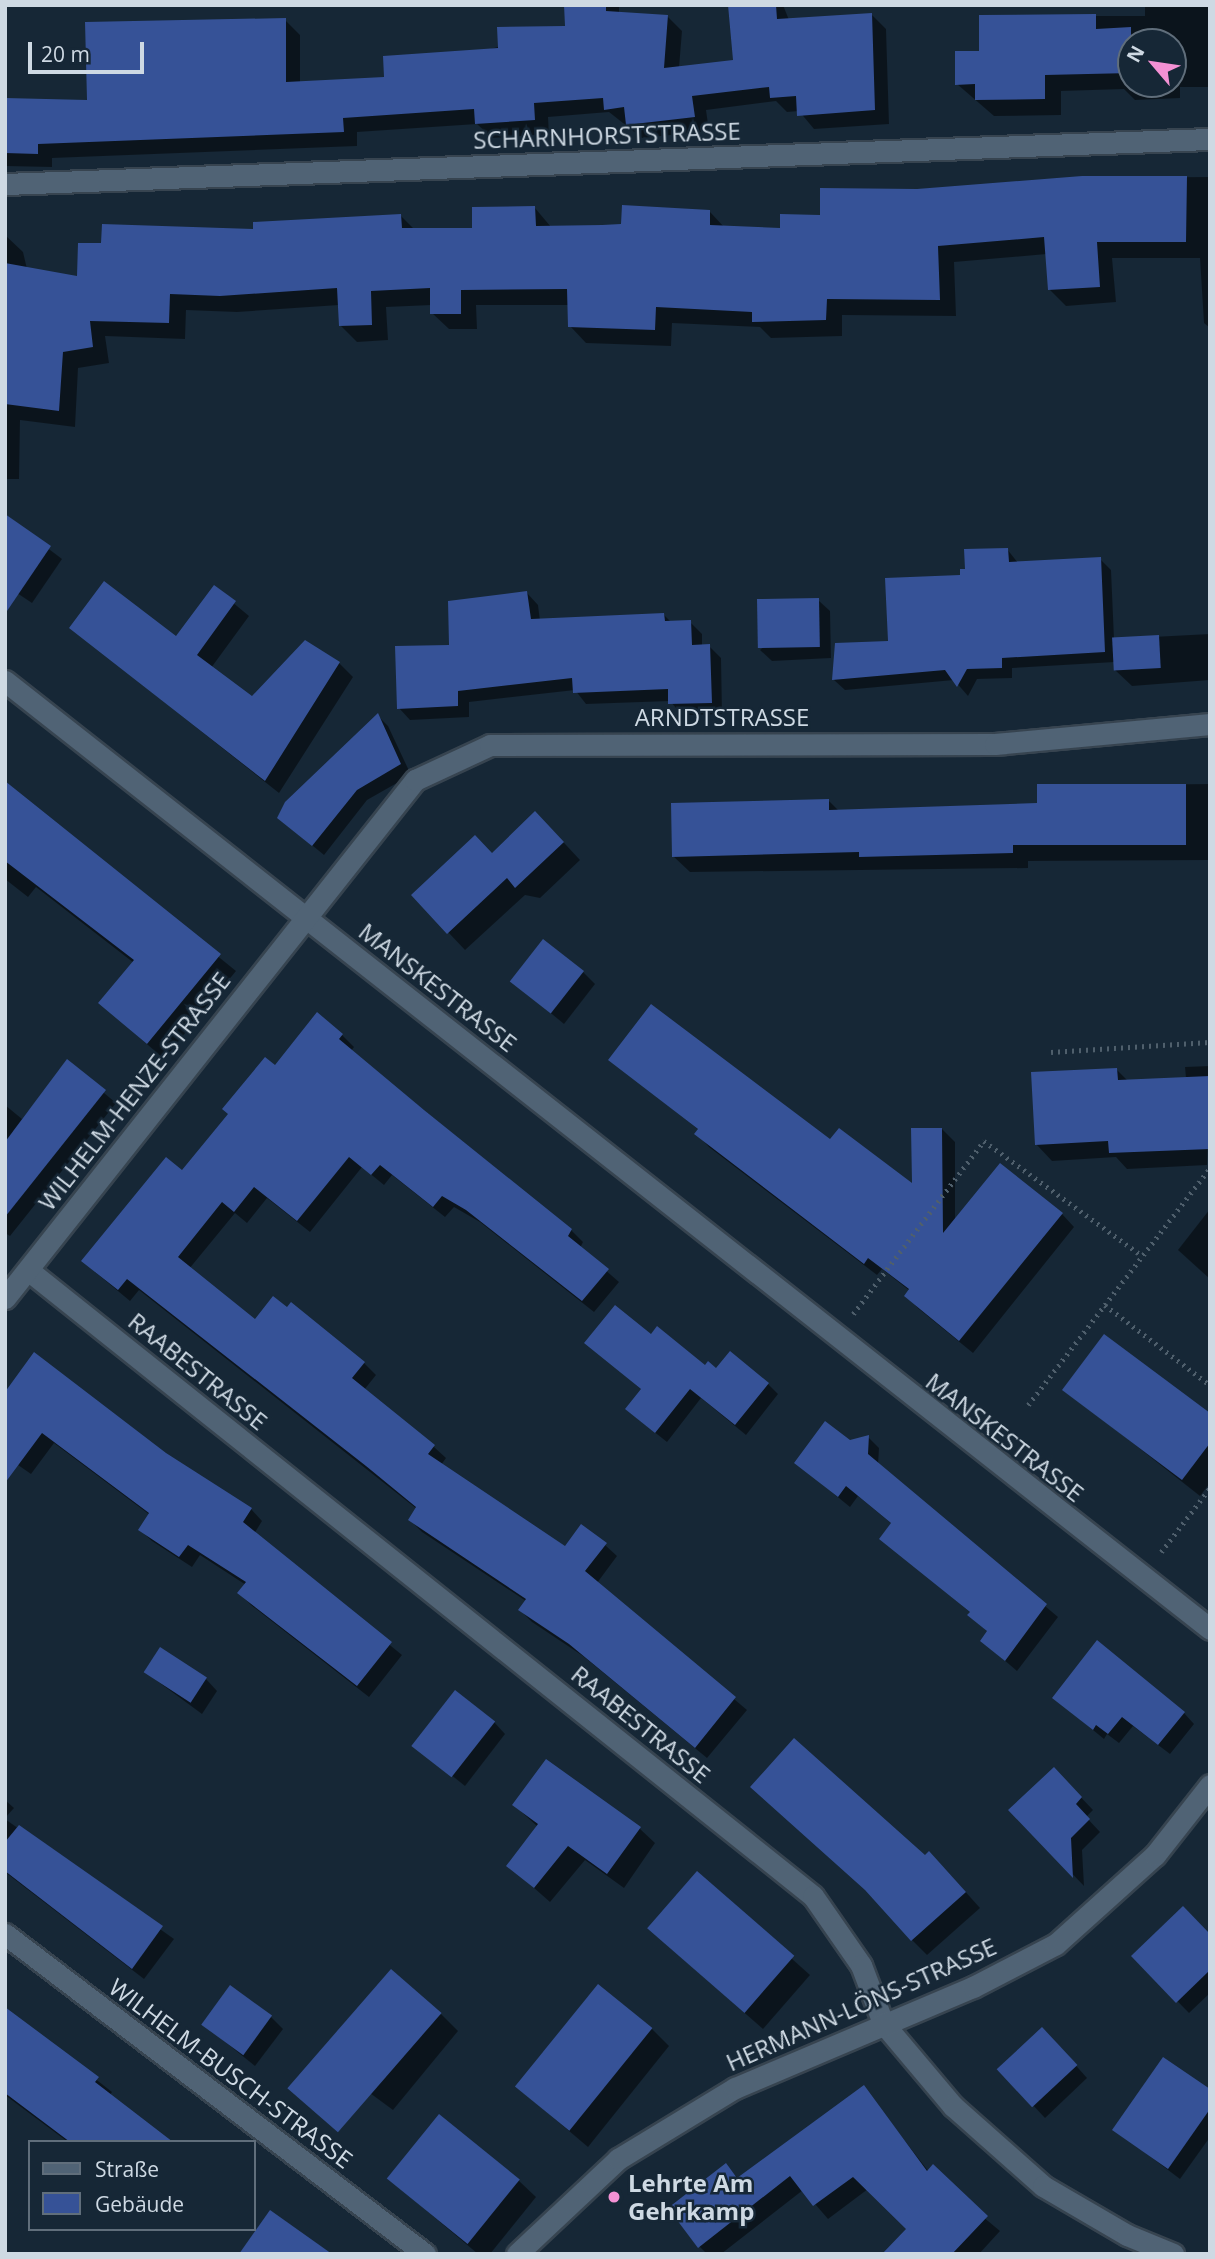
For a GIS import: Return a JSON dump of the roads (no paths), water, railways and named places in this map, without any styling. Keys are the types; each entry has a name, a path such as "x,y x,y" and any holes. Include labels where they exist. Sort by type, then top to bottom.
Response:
{"street":[{"name":"SCHARNHORSTSTRASSE","path":"5,184 1210,139"},
{"name":"MANSKESTRASSE","path":"5,681 1141,1578 1210,1629"},
{"name":"ARNDTSTRASSE","path":"304,915 415,780 490,745 995,744 1210,724"},
{"name":"WILHELM-HENZE-STRASSE","path":"5,1298 304,915"},
{"name":"RAABESTRASSE","path":"28,1270 813,1896 861,1965 883,2023 953,2106 1043,2186 1127,2235 1173,2254"},
{"name":"HERMANN-LÖNS-STRASSE","path":"517,2254 618,2159 736,2088 883,2023 973,1987 1056,1944 1155,1855 1210,1785"},
{"name":"WILHELM-BUSCH-STRASSE","path":"5,1934 425,2254"}],"place":[{"name":"Lehrte Am Gehrkamp","path":"614,2197"}]}
